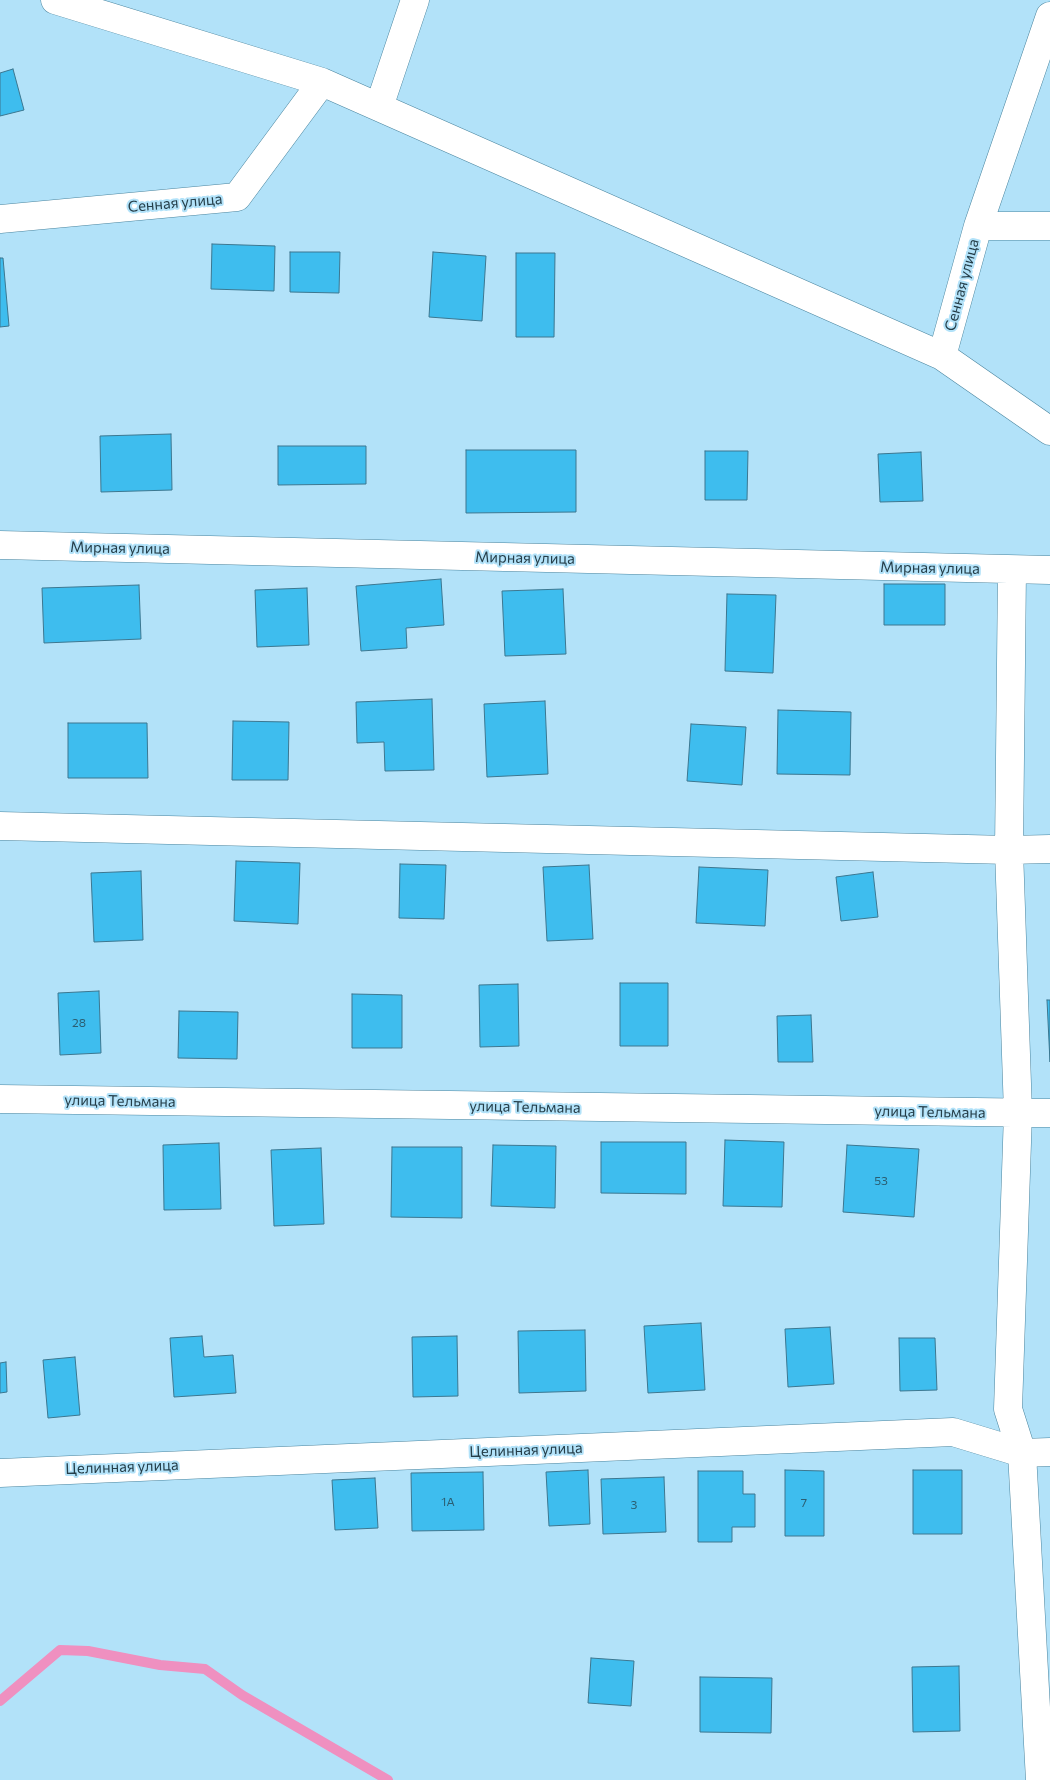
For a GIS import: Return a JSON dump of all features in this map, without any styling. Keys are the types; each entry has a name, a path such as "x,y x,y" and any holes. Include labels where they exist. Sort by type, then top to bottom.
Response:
{"street":[{"path":"55,0 322,82 942,356 1050,431"},
{"path":"379,107 415,0"},
{"path":"978,226 1050,16"},
{"name":"Сенная улица","path":"0,219 237,197 322,82"},
{"name":"Сенная улица","path":"942,356 978,226 1050,226"},
{"name":"Мирная улица","path":"0,545 1050,570"},
{"path":"1012,570 1009,850 1018,1113 1008,1409 1022,1453 1040,1780"},
{"path":"0,826 1009,850 1050,849"},
{"name":"улица Тельмана","path":"0,1100 1050,1113"},
{"name":"Целинная улица","path":"0,1472 953,1432 1022,1453 1050,1452"}],"building":[{"path":"13,69 24,110 0,116 0,73"},
{"path":"212,244 275,246 274,291 211,289"},
{"path":"290,252 340,252 339,293 290,292"},
{"path":"433,252 486,256 482,321 429,317"},
{"path":"516,253 555,253 554,337 516,337"},
{"path":"0,258 3,258 9,326 0,327"},
{"path":"171,434 172,490 101,492 100,436"},
{"path":"278,446 366,446 366,484 278,485"},
{"path":"466,450 576,450 576,512 466,513"},
{"path":"705,451 748,451 747,500 705,500"},
{"path":"921,452 923,501 880,502 878,454"},
{"path":"441,579 444,625 406,628 407,648 361,651 356,586"},
{"path":"884,584 945,584 945,625 884,625"},
{"path":"139,585 141,639 44,643 42,588"},
{"path":"307,588 309,645 257,647 255,590"},
{"path":"563,589 566,654 505,656 502,591"},
{"path":"727,594 776,595 773,673 725,671"},
{"path":"432,699 434,770 385,771 384,742 357,743 356,702"},
{"path":"545,701 548,774 487,777 484,704"},
{"path":"778,710 851,712 850,775 777,774"},
{"path":"233,721 289,722 288,780 232,780"},
{"path":"68,723 147,723 148,778 68,778"},
{"path":"691,724 746,727 742,785 687,781"},
{"path":"236,861 300,863 298,924 234,921"},
{"path":"400,864 446,865 444,919 399,918"},
{"path":"589,865 593,939 547,941 543,867"},
{"path":"699,867 768,870 765,926 696,923"},
{"path":"141,871 143,940 94,942 91,873"},
{"path":"873,872 878,917 841,921 836,877"},
{"path":"620,983 668,983 668,1046 620,1046"},
{"path":"518,984 519,1046 480,1047 479,985"},
{"path":"99,991 101,1053 60,1055 58,993"},
{"path":"352,994 402,995 402,1048 352,1048"},
{"path":"1047,1000 1050,1000 1050,1062"},
{"path":"179,1011 238,1012 237,1059 178,1058"},
{"path":"811,1015 813,1062 778,1062 777,1016"},
{"path":"725,1140 784,1142 782,1207 723,1206"},
{"path":"601,1142 686,1142 686,1194 601,1193"},
{"path":"219,1143 221,1209 164,1210 163,1145"},
{"path":"493,1145 556,1146 555,1208 491,1206"},
{"path":"847,1145 919,1149 914,1217 843,1212"},
{"path":"392,1147 462,1147 462,1218 391,1217"},
{"path":"321,1148 324,1224 274,1226 271,1150"},
{"path":"701,1323 705,1390 648,1393 644,1326"},
{"path":"830,1327 834,1384 788,1387 785,1329"},
{"path":"585,1330 586,1391 519,1393 518,1331"},
{"path":"202,1336 204,1357 233,1355 236,1393 174,1397 170,1338"},
{"path":"457,1336 458,1396 413,1397 412,1337"},
{"path":"899,1338 935,1338 937,1390 900,1391"},
{"path":"75,1357 80,1415 48,1418 43,1360"},
{"path":"6,1362 7,1392 0,1393 0,1363"},
{"path":"588,1470 590,1524 549,1526 546,1472"},
{"path":"785,1470 824,1471 824,1536 785,1536"},
{"path":"913,1470 962,1470 962,1534 913,1534"},
{"path":"698,1471 743,1471 743,1494 755,1494 755,1527 732,1527 732,1542 698,1542"},
{"path":"483,1472 484,1530 412,1531 411,1473"},
{"path":"664,1477 666,1532 603,1534 601,1479"},
{"path":"375,1478 378,1528 335,1530 332,1480"},
{"path":"591,1658 634,1661 631,1706 588,1703"},
{"path":"959,1666 960,1731 913,1732 912,1667"},
{"path":"700,1677 772,1678 771,1733 700,1732"}],"waterway":[{"path":"0,1701 60,1650 88,1651 160,1665 205,1669 242,1695 388,1780"}]}
